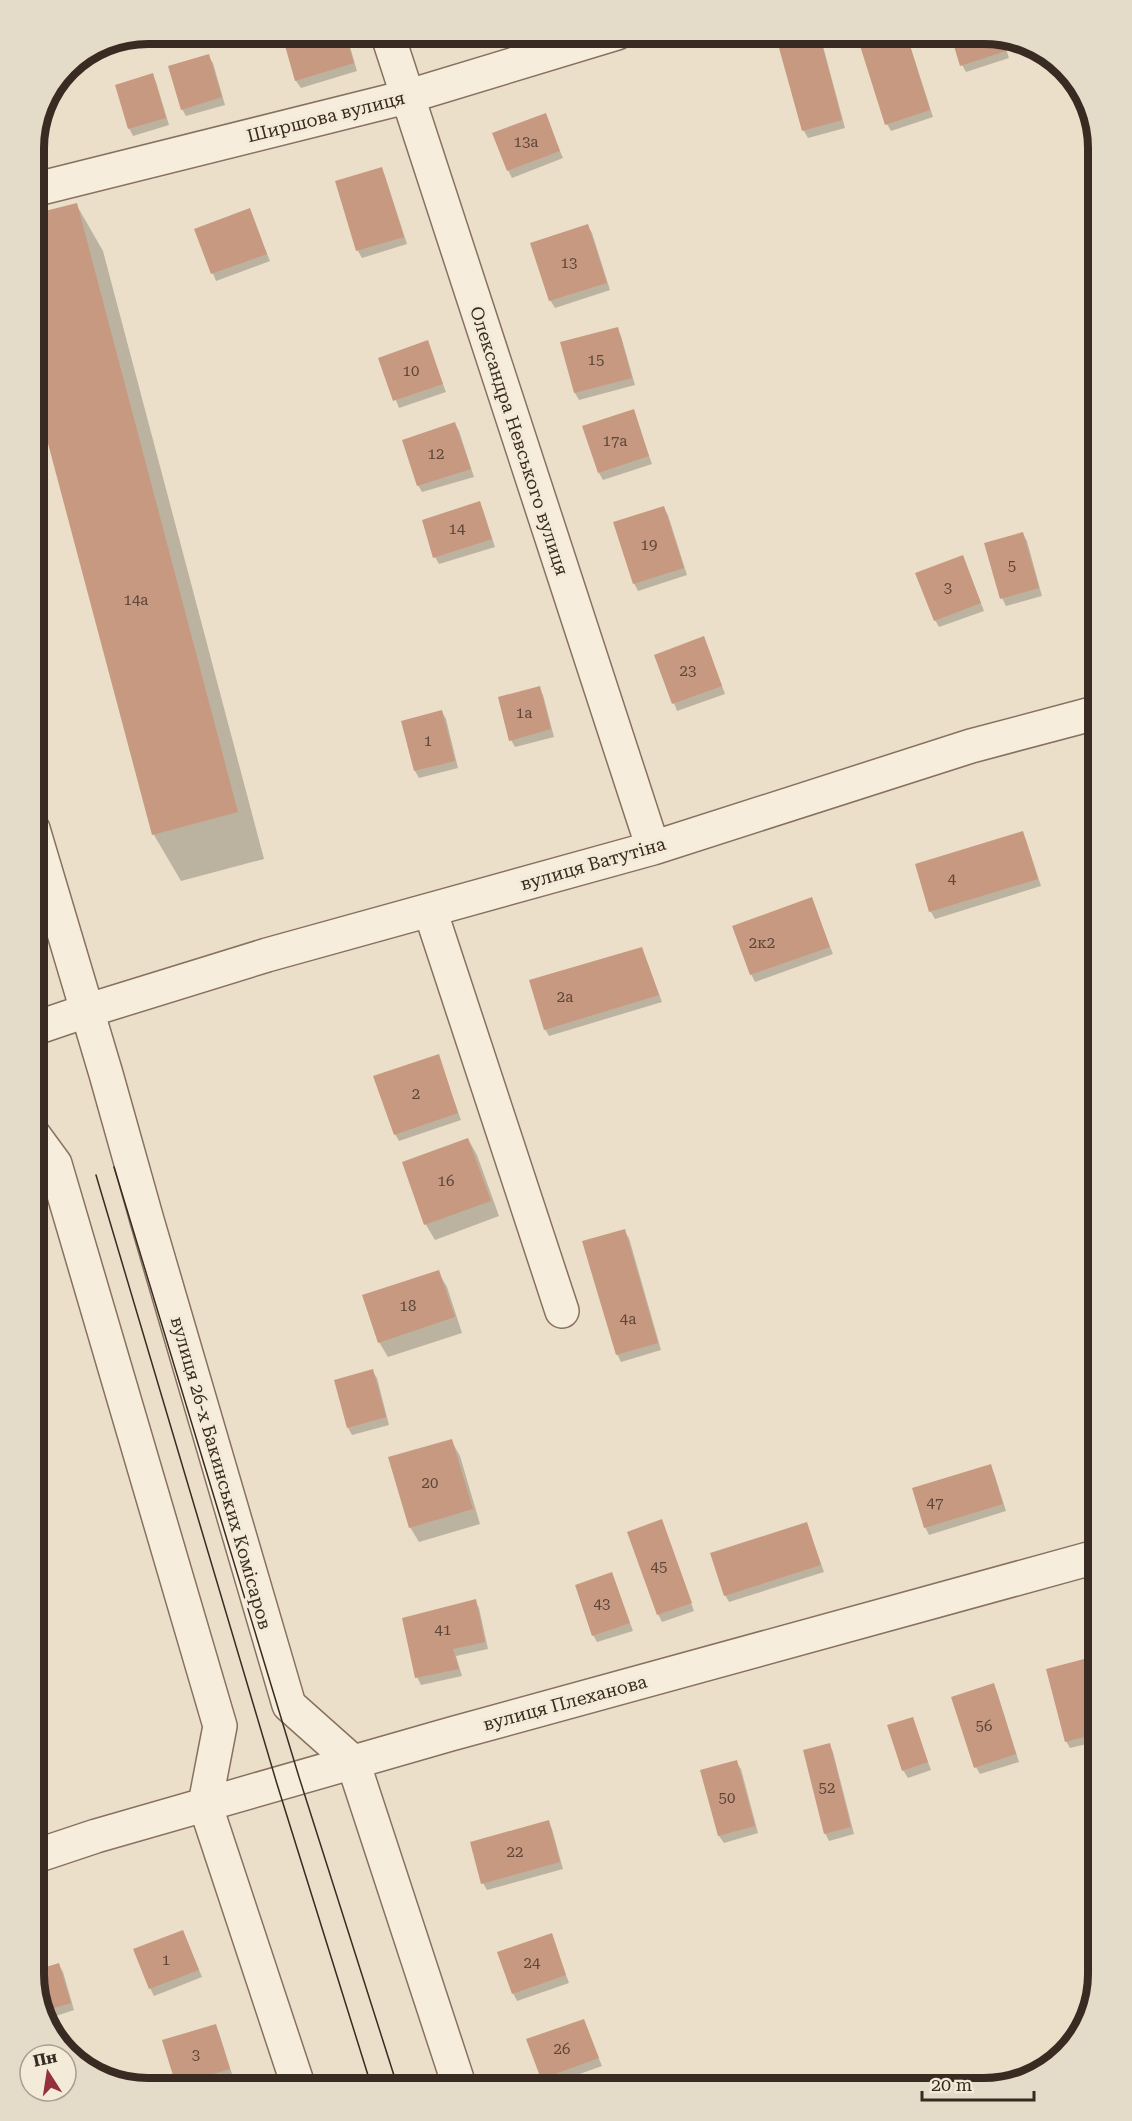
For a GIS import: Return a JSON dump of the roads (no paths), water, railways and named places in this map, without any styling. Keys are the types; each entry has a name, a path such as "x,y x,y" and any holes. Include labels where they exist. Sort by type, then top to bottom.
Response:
{"street":[{"name":"Олександра Невського вулиця","path":"390,44 653,848"},
{"name":"Ширшова вулиця","path":"44,187 406,97 581,44"},
{"name":"вулиця Ватутіна","path":"44,1025 267,955 653,848 971,746 1088,715"},
{"name":"вулиця 26-х Бакинських Комісаров","path":"44,867 289,1705 353,1762"},
{"path":"430,910 562,1311"},
{"path":"44,1148 56,1164 220,1726 205,1804 295,2077"},
{"name":"вулиця Плеханова","path":"44,1853 96,1836 353,1762 1088,1559"},
{"path":"353,1762 457,2077"}],"tram line":[{"path":"114,1167 299,1777 395,2077"},
{"path":"96,1175 277,1784 369,2077"}]}
